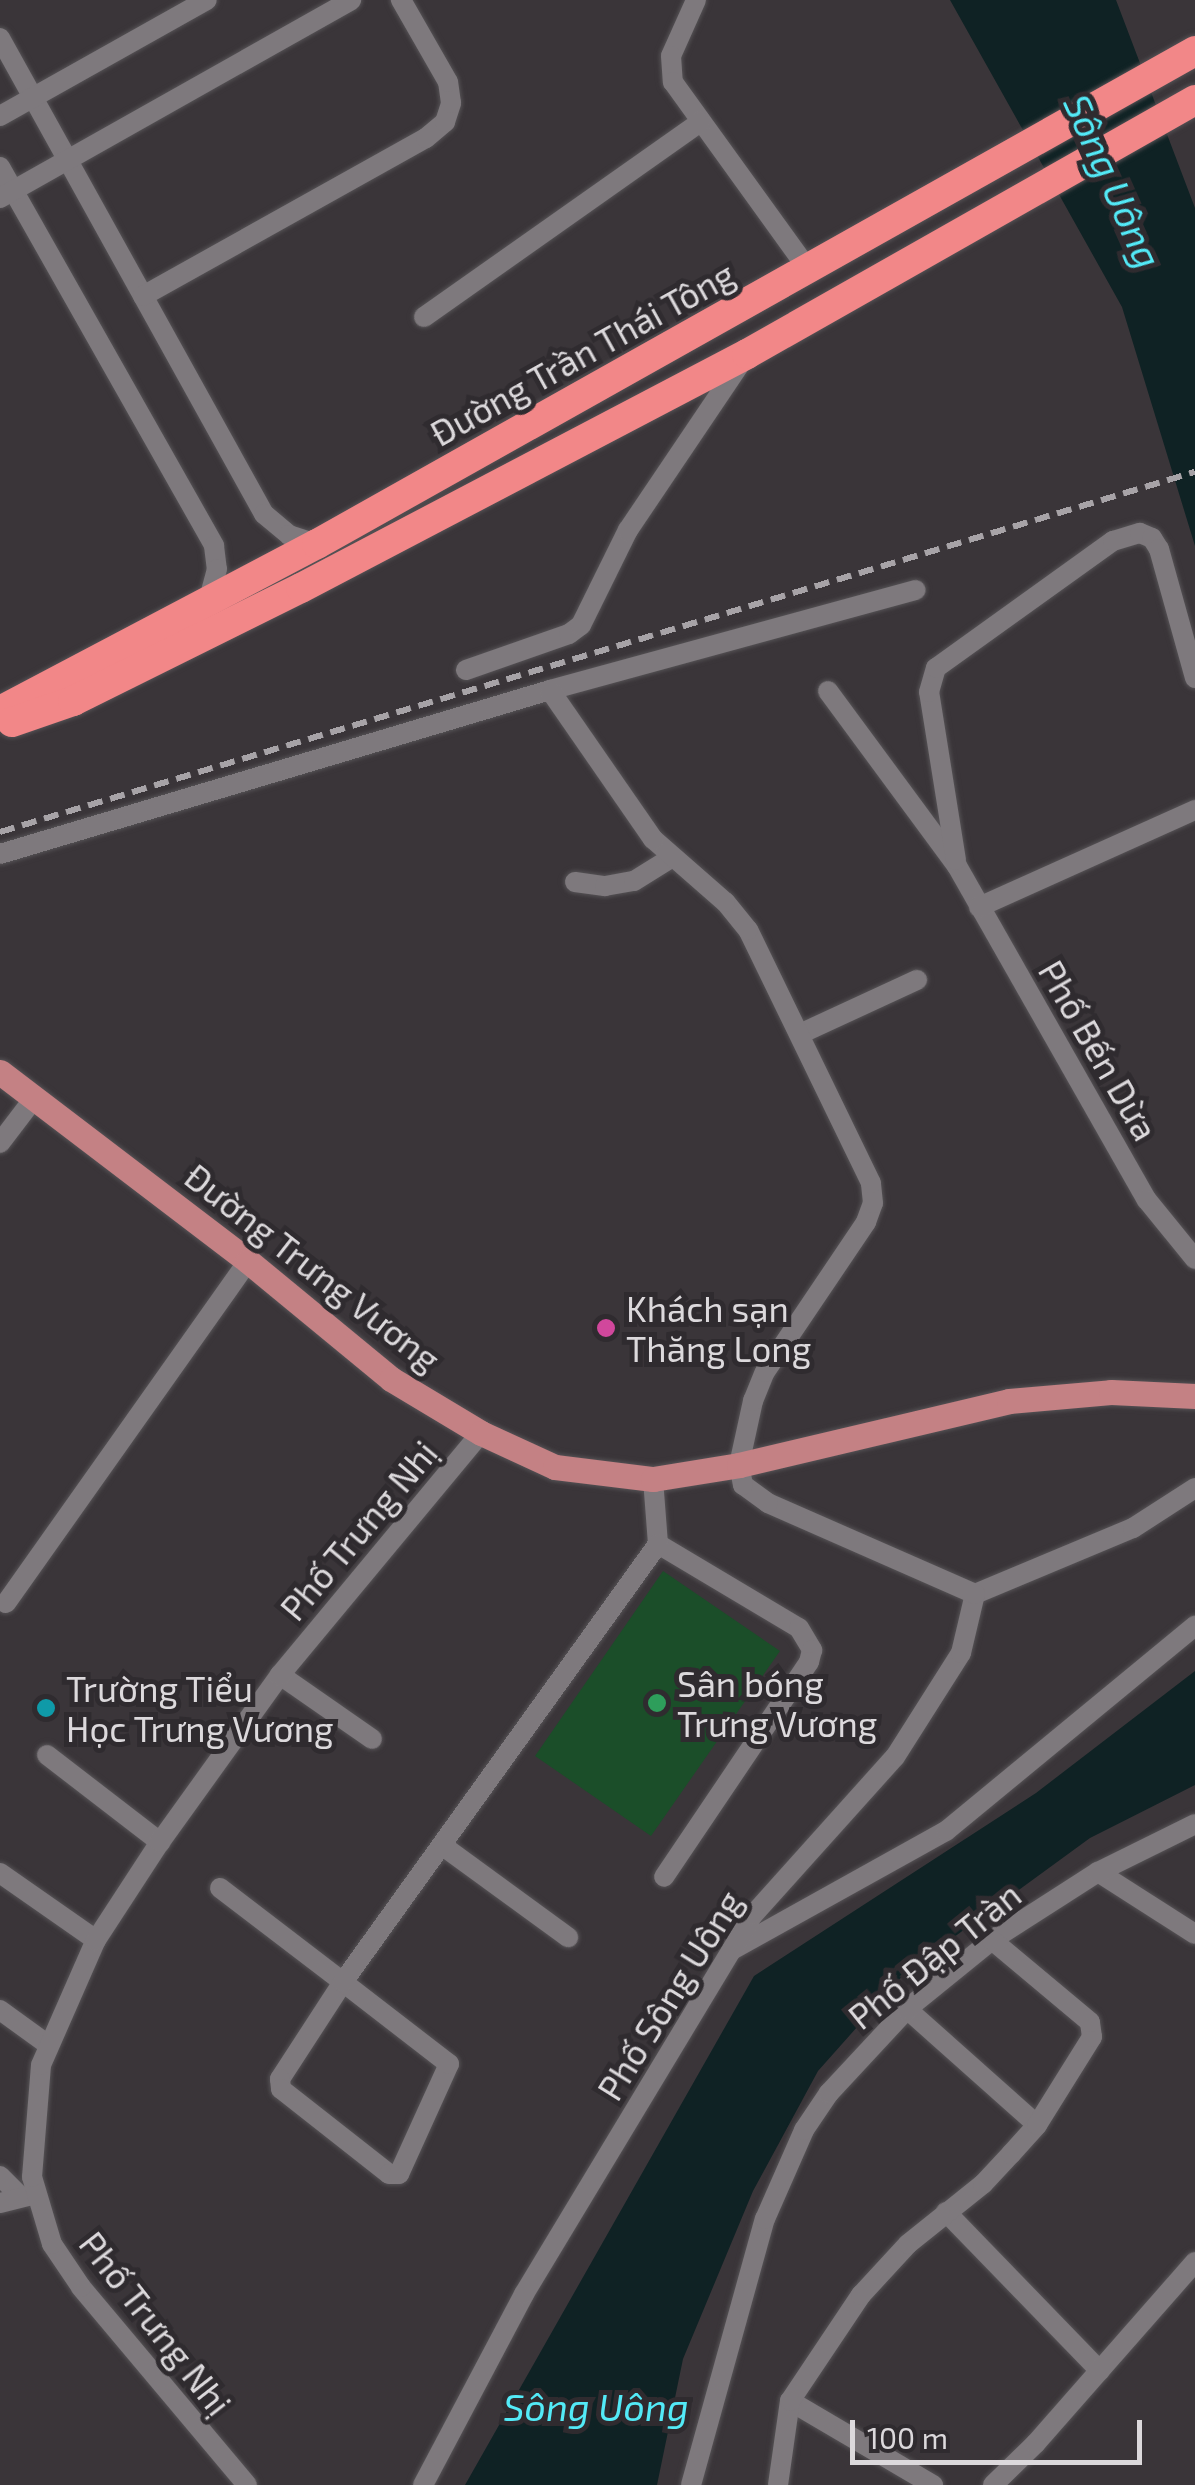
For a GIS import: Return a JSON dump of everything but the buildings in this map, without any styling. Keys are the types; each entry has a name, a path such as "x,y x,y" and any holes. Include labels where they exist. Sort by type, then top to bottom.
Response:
{"highway":[{"name":"Đường Trần Thái Tông","path":"0,711 317,544 1195,51"},
{"name":"Đường Trần Thái Tông","path":"0,726 73,701 249,614 747,354 1195,100"}],"main road":[{"name":"Đường Trưng Vương","path":"0,1072 248,1261 391,1379 480,1433 555,1466 653,1479 739,1466 1010,1401 1111,1392 1195,1396"}],"street":[{"path":"0,116 185,5 207,0"},
{"path":"7,194 351,0"},
{"path":"144,296 409,148 445,122 451,103 448,82 401,0"},
{"path":"696,0 670,56 673,82 700,122 821,262"},
{"path":"0,38 264,514 289,534 317,544"},
{"path":"424,317 700,122"},
{"path":"0,167 7,194 214,546 217,569 208,602"},
{"path":"466,670 569,634 580,626 628,530 747,354"},
{"path":"957,866 929,692 936,668 1114,541 1140,533 1152,538 1160,549 1195,678"},
{"path":"0,854 550,690 916,590"},
{"path":"550,690 634,816 671,858 725,902 748,930 866,1166 873,1203 866,1222 765,1372 753,1401 739,1466 743,1484 768,1503 975,1594 1133,1528 1195,1488"},
{"path":"828,692 957,866"},
{"path":"979,907 1195,810"},
{"path":"575,882 605,886 634,880 671,858"},
{"name":"Phố Bến Dừa","path":"957,866 1147,1200 1195,1259"},
{"path":"800,1034 917,980"},
{"path":"0,1143 35,1097"},
{"path":"6,1602 248,1261"},
{"name":"Phố Trưng Nhị","path":"247,2485 66,2267 18,2198 47,2044 96,1940 160,1842 280,1675 480,1433"},
{"path":"220,1888 342,1982 449,2064 399,2174 388,2174 281,2088 280,2078 342,1982 658,1544 653,1479"},
{"path":"658,1544 799,1628 812,1650 809,1662 664,1877"},
{"name":"Phố Sông Uông","path":"423,2485 524,2294 753,1915 895,1756 961,1652 975,1594"},
{"path":"731,1951 946,1831 1195,1626"},
{"path":"280,1675 372,1739"},
{"path":"47,1755 160,1842"},
{"name":"Phố Đập Tràn","path":"692,2485 764,2219 782,2174 829,2093 907,2009 992,1940 1098,1872 1195,1824"},
{"path":"443,1846 568,1937"},
{"path":"1098,1872 1195,1934"},
{"path":"0,1873 96,1940"},
{"path":"778,2485 790,2401 861,2295 908,2244 983,2184 1037,2124 1092,2037 1092,2027 992,1940"},
{"path":"907,2009 1037,2124"},
{"path":"0,2010 47,2044"},
{"path":"0,2176 18,2198"},
{"path":"946,2212 1100,2372"},
{"path":"993,2485 1100,2372 1195,2262"},
{"path":"790,2401 933,2485"}],"green space":[{"name":"Sân bóng Trưng Vương","path":"663,1571 780,1651 651,1836 535,1756"}],"water":[{"name":"Sông Uông","path":"950,0 1116,0 1195,208 1195,546 1122,307"},
{"name":"Sông Uông","path":"1195,1671 1195,1785 1090,1838 906,1972 818,2071 753,2191 683,2359 657,2485 465,2485 754,1976 1036,1793"}],"railway":[{"path":"0,832 1195,472"}],"place":[{"name":"Khách sạn Thăng Long","path":"606,1328"},
{"name":"Sân bóng Trưng Vương","path":"657,1703"},
{"name":"Trường Tiểu Học Trưng Vương","path":"46,1708"}]}
